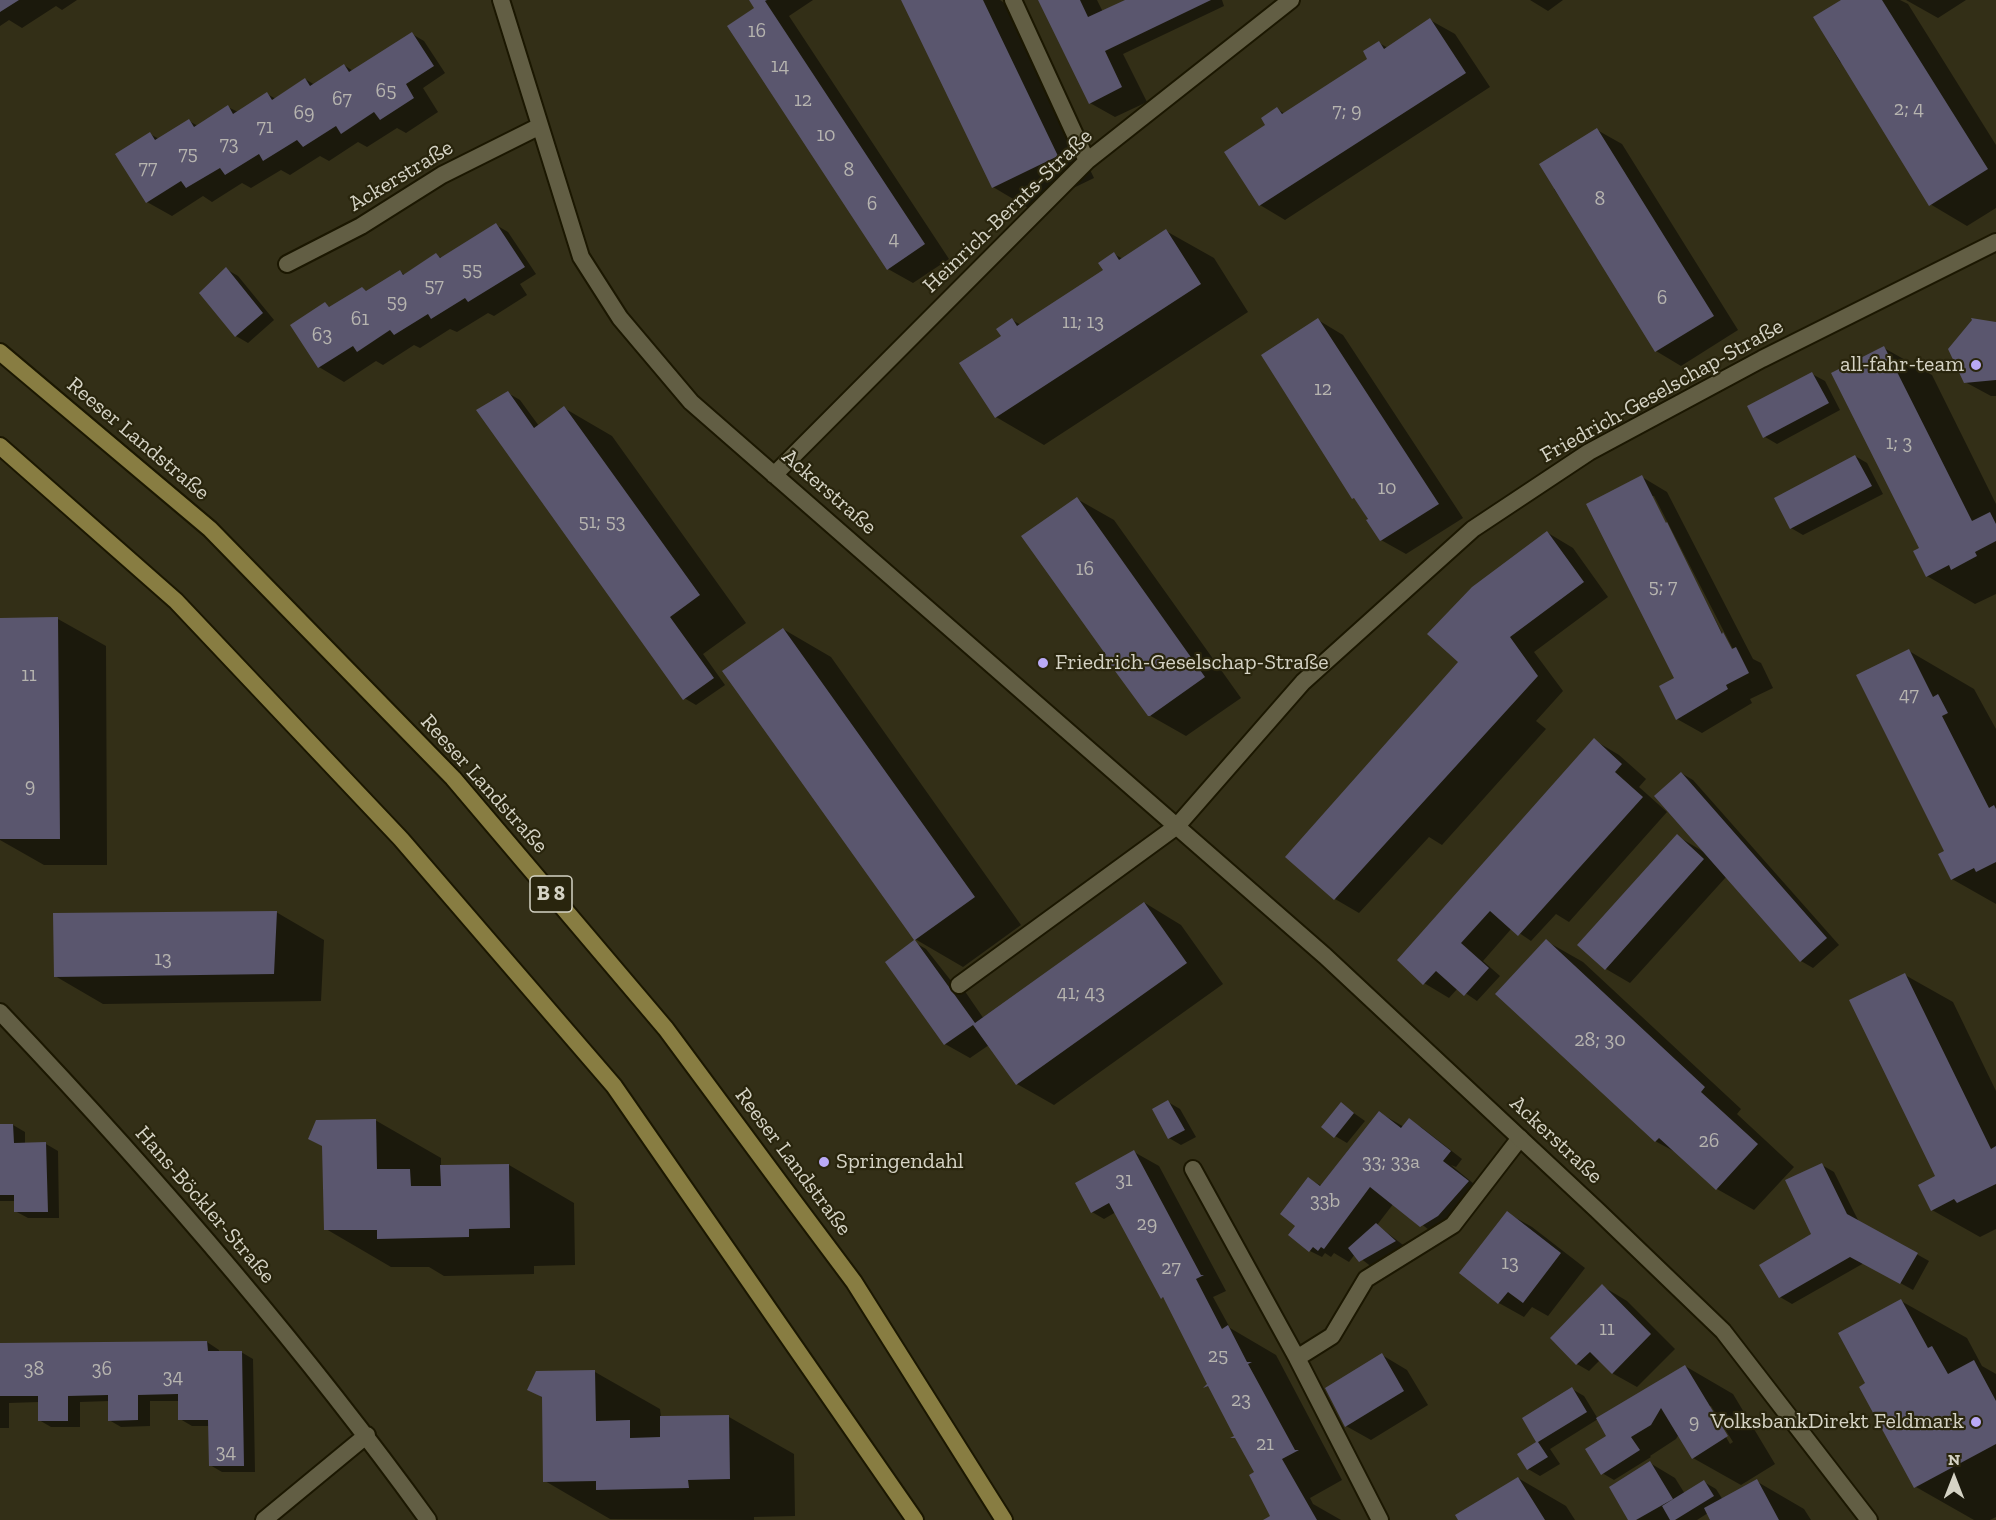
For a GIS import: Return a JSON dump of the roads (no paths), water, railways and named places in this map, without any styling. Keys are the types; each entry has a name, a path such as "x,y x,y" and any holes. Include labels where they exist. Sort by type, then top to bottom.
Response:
{"main road":[{"name":"Reeser Landstraße","path":"0,352 210,529 453,778 666,1029 854,1282 1004,1520"},
{"path":"0,446 176,601 401,839 607,1077 915,1520"}],"street":[{"name":"Ackerstraße","path":"501,0 538,127 581,257 620,318 691,402 1325,956 1520,1138 1723,1331 1869,1520"},
{"path":"1012,0 1087,161"},
{"name":"Heinrich-Bernts-Straße","path":"774,475 1087,161 1268,7 1291,0"},
{"name":"Ackerstraße","path":"287,264 361,226 442,175 538,127"},
{"name":"Friedrich-Geselschap-Straße","path":"1177,826 1303,682 1473,529 1599,446 1762,359 1996,242"},
{"path":"959,985 1177,826"},
{"name":"Hans-Böckler-Straße","path":"0,1012 116,1136 271,1315 367,1435 428,1520"},
{"path":"1297,1358 1332,1336 1366,1279 1453,1226 1520,1138"},
{"path":"1193,1169 1297,1358 1380,1520"},
{"path":"264,1520 367,1435"}],"place":[{"name":"all-fahr-team","path":"1976,365"},
{"name":"Friedrich-Geselschap-Straße","path":"1043,663"},
{"name":"Springendahl","path":"824,1162"},
{"name":"VolksbankDirekt Feldmark","path":"1976,1422"}]}
